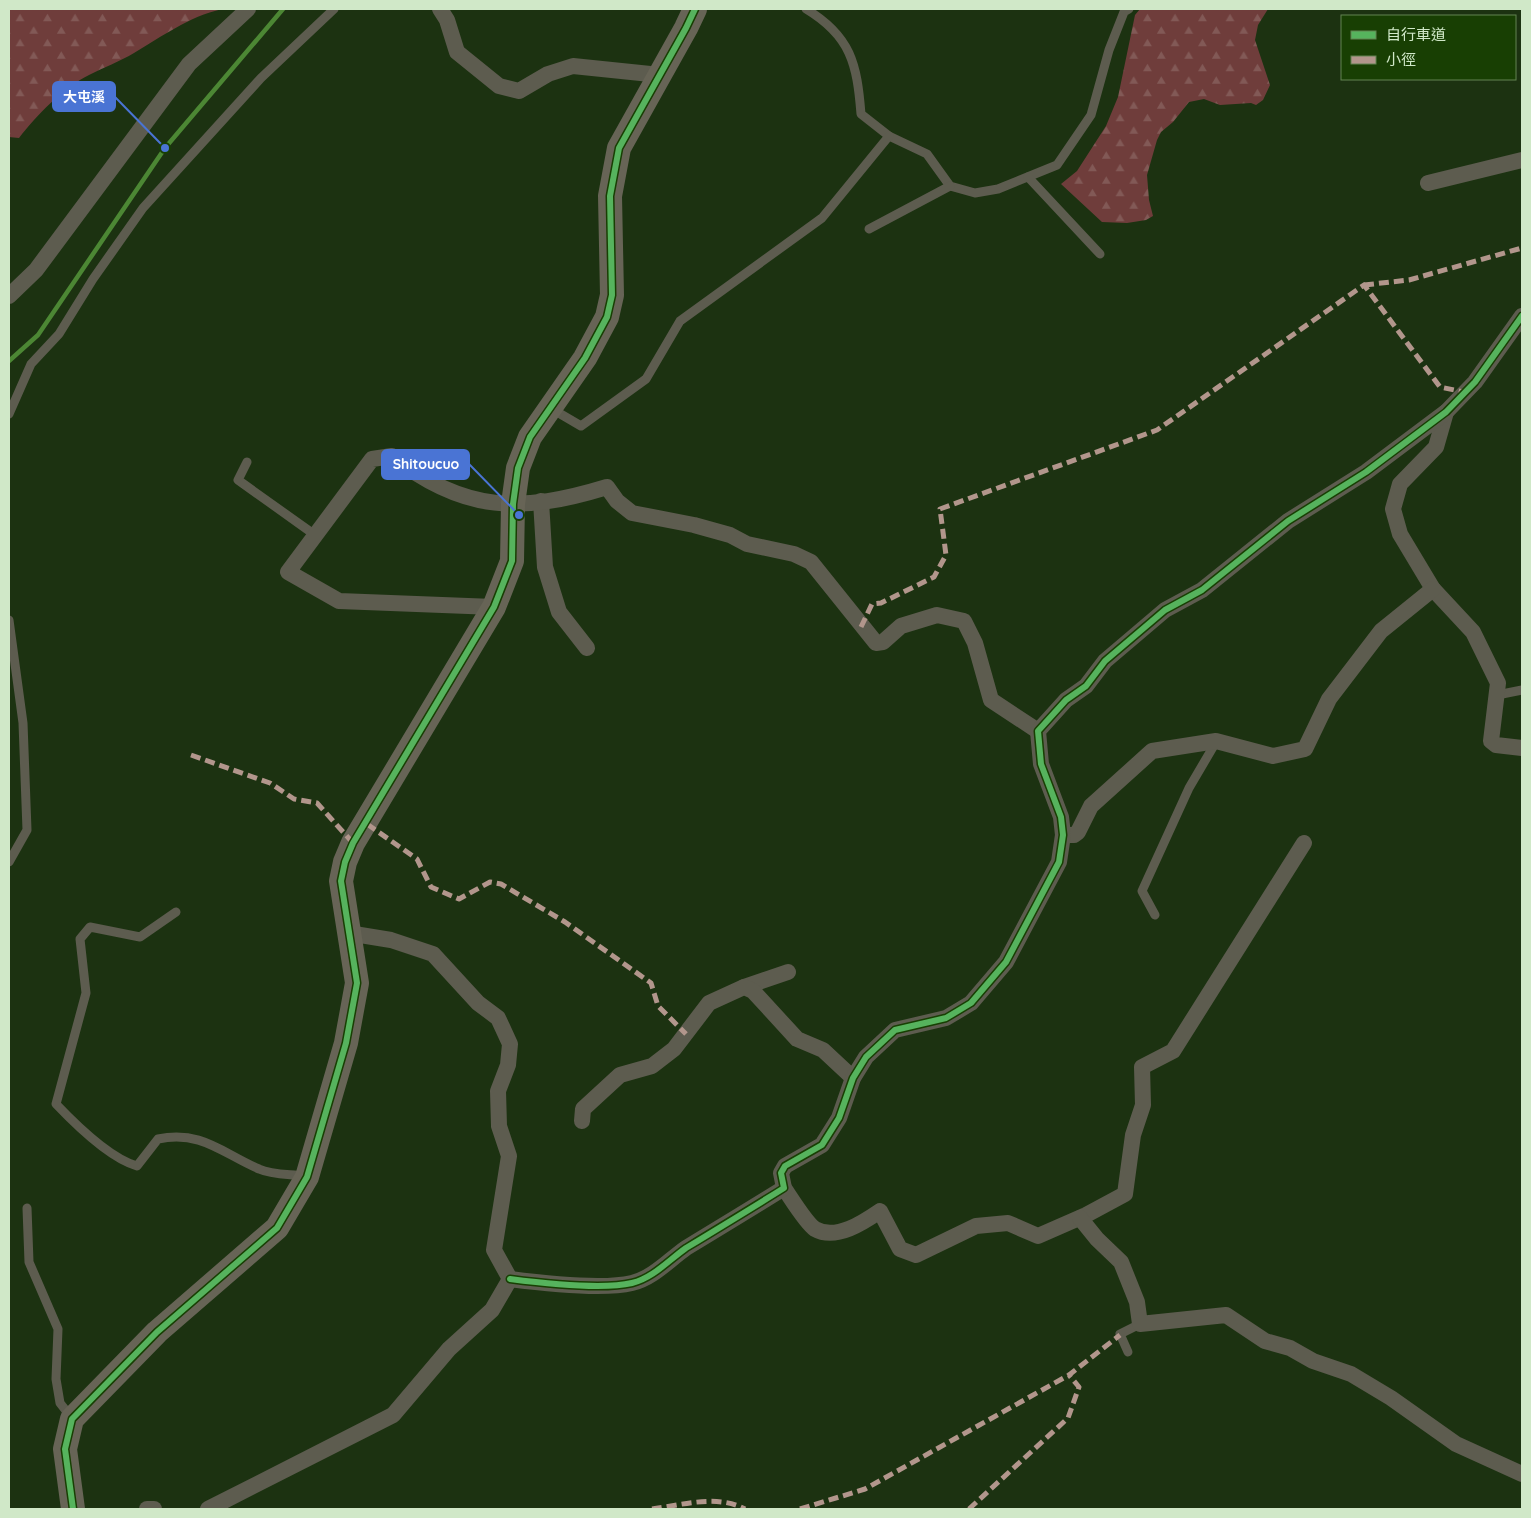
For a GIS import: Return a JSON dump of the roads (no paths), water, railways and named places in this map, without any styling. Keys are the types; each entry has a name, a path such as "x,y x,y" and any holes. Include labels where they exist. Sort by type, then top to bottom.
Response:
{"street":[{"path":"9,296 36,270 189,64 248,9"},
{"path":"440,9 447,20 457,52 499,86 519,92 548,74 573,66 660,75"},
{"path":"73,1509 65,1449 72,1419 156,1332 277,1228 307,1177 346,1043 357,983 341,881 348,856 494,607 512,561 513,504 518,468 530,437 585,358 607,317 612,295 610,196 620,148 695,9"},
{"path":"1428,183 1522,160"},
{"path":"1304,843 1173,1051 1142,1067 1143,1105 1133,1135 1125,1194 1080,1218 1038,1236 1008,1223 976,1226 916,1255 900,1249 880,1212 853,1229 826,1232 814,1228 784,1188 781,1173 786,1166 822,1145 839,1118 852,1078 866,1057 895,1030 946,1018 971,1003 1006,962 1059,862 1063,835 1061,816 1041,764 1038,731 1066,700 1086,686 1104,661 1165,610 1202,590 1288,522 1366,472 1446,412 1475,382 1522,316"},
{"path":"1446,412 1436,447 1400,484 1393,509 1400,534 1433,588 1473,632 1498,683 1491,741 1496,745 1522,748"},
{"path":"494,607 339,601 288,572 372,459 392,456 418,476 456,495 500,505 568,499 607,487 617,501 632,513 694,525 730,536 747,544 794,554 811,562 876,642 883,642 901,626 937,615 964,621 975,643 991,700 1038,731"},
{"path":"541,501 545,567 559,612 587,648"},
{"path":"1063,835 1074,836 1078,832 1091,806 1152,751 1216,741 1273,756 1305,749 1329,699 1382,631 1433,588"},
{"path":"348,933 391,940 433,954 478,1003 498,1018 510,1044 508,1065 498,1091 499,1126 509,1156 494,1250 510,1279"},
{"path":"582,1121 583,1109 620,1075 652,1066 674,1049 709,1003 744,987 788,972"},
{"path":"744,987 753,991 797,1039 822,1050 852,1078"},
{"path":"510,1279 615,1286 633,1283 646,1278 684,1250 784,1188"},
{"path":"1080,1218 1097,1239 1121,1262 1137,1302 1140,1324 1226,1315 1264,1341 1290,1348 1313,1361 1351,1374 1391,1398 1456,1444 1522,1474"},
{"path":"208,1509 393,1415 449,1349 492,1310 510,1279"},
{"path":"147,1509 154,1509"}],"lane":[{"path":"9,414 31,364 59,334 93,279 144,208 261,78 334,9"},
{"path":"806,9 825,20 847,46 858,81 861,114 889,136 928,154 950,186 974,193 998,189 1057,165 1091,115 1109,50 1124,12 1129,9"},
{"path":"550,407 581,426 646,379 680,321 822,218 889,136"},
{"path":"1028,177 1100,254"},
{"path":"869,229 950,186"},
{"path":"246,462 238,480 315,535"},
{"path":"9,620 23,723 27,830 9,862"},
{"path":"1497,695 1522,690"},
{"path":"1155,915 1142,891 1189,788 1216,741"},
{"path":"176,912 140,937 90,928 80,939 86,993 56,1104 75,1124 126,1163 137,1166 158,1139 176,1135 204,1141 261,1170 307,1177"},
{"path":"27,1208 29,1262 58,1329 56,1379 60,1403 72,1419"},
{"path":"1128,1352 1120,1334 1140,1324"}],"waterway":[{"path":"9,361 38,335 165,148 283,9"}],"place":[{"name":"大屯溪","path":"165,148"},
{"name":"Shitoucuo","path":"519,515"}]}
